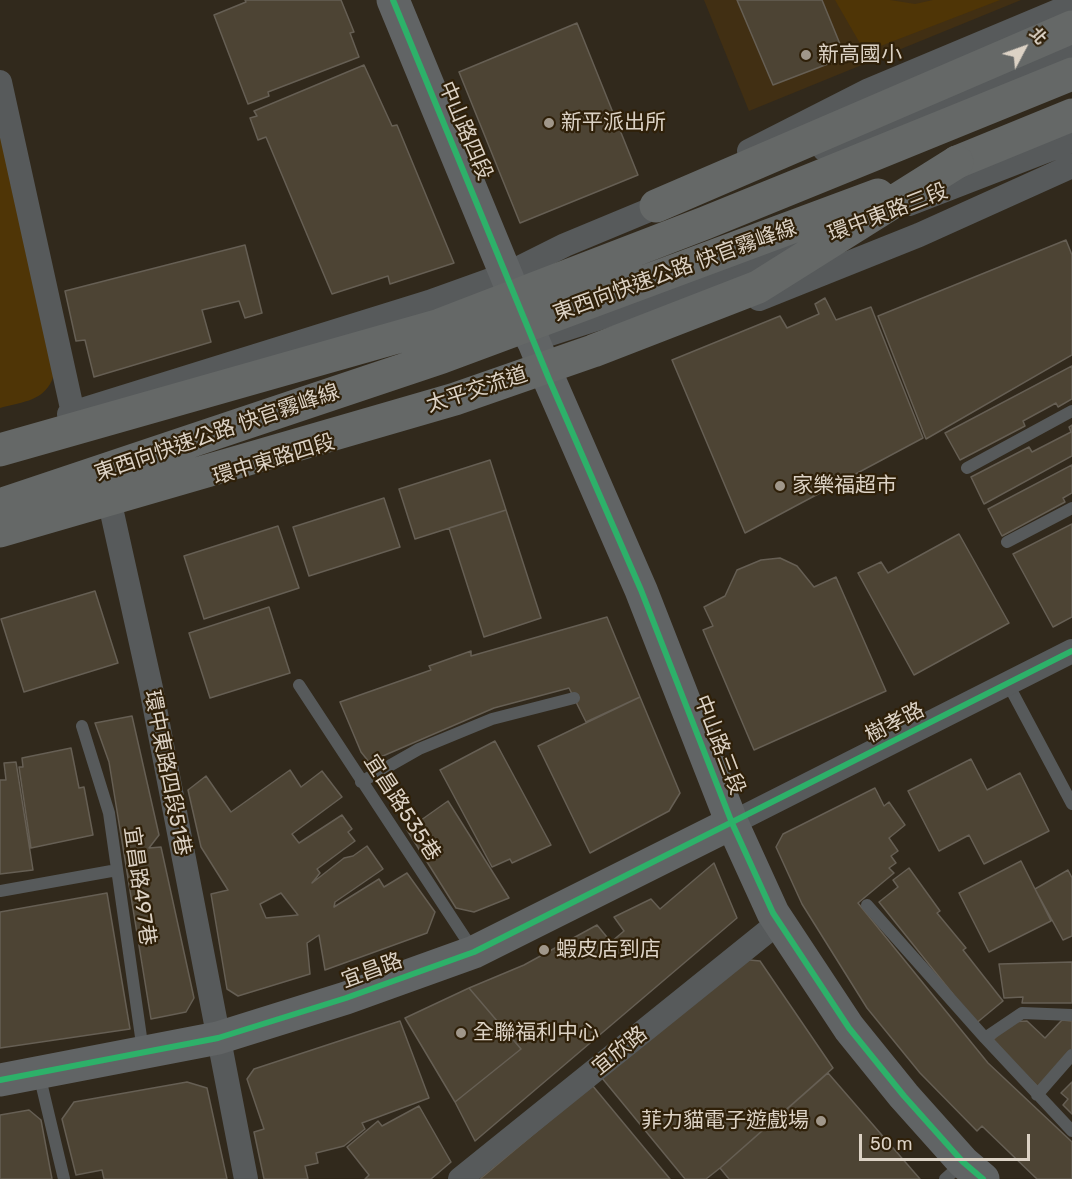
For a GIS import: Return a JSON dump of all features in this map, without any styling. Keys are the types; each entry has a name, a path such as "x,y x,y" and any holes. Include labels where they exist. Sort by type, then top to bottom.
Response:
{"highway":[{"path":"656,206 1072,27"},
{"name":"東西向快速公路 快官霧峰線","path":"0,450 440,325 705,223 1072,74"},
{"name":"東西向快速公路 快官霧峰線","path":"0,506 452,354 871,198 1072,115"},
{"name":"太平交流道","path":"0,531 455,399 604,347 758,287 957,162"}],"street":[{"name":"中山路四段","path":"393,0 507,274"},
{"path":"656,206 764,142 869,90 1072,5"},
{"path":"0,433 74,413 429,302 507,274 656,206 882,129 1072,49"},
{"path":"0,82 74,413"},
{"name":"環中東路三段","path":"533,340 720,279 1072,141"},
{"name":"環中東路三段","path":"549,379 728,312 909,239 1072,166"},
{"name":"中山路三段","path":"507,274 549,379 641,590 732,823 779,922 849,1028 964,1173"},
{"name":"環中東路四段","path":"0,496 533,340"},
{"name":"環中東路四段","path":"0,541 549,379"},
{"name":"環中東路四段51巷","path":"111,508 151,688 246,1179"},
{"name":"樹孝路","path":"732,823 1072,651"},
{"name":"宜昌路","path":"0,1080 144,1055 218,1038 346,998 474,952 732,823"},
{"name":"宜欣路","path":"460,1179 779,922"}],"lane":[{"path":"967,468 1072,411"},
{"path":"1007,542 1072,508"},
{"path":"1008,684 1072,804"},
{"name":"宜昌路535巷","path":"300,685 361,782 474,952"},
{"path":"361,782 419,749 492,719 574,698"},
{"name":"宜昌路497巷","path":"82,726 109,813 144,1055"},
{"path":"0,891 117,870"},
{"path":"867,905 985,1038 1072,1131"},
{"path":"985,1038 1022,1013 1072,1015"},
{"path":"1037,1095 1072,1055"},
{"path":"39,1073 64,1179"}],"shaded area":[{"name":"新高國小","path":"704,0 1021,0 749,111"},
{"path":"835,0 890,0 915,4 933,0 1000,0 865,52"},
{"path":"0,132 54,375 45,391 33,399 0,408"}],"building":[{"path":"245,0 341,0 354,32 350,33 359,57 268,92 269,96 248,104 214,15 246,2"},
{"path":"737,0 822,0 840,44 835,46 838,54 830,57 833,62 773,85"},
{"name":"新平派出所","path":"577,23 638,175 520,223 459,72"},
{"path":"364,65 392,126 397,125 454,263 390,284 388,276 332,294 266,137 258,140 250,118 257,116 254,111"},
{"path":"1066,240 1072,255 1072,355 926,439 878,316"},
{"path":"245,245 262,313 245,318 239,301 202,310 211,342 94,377 85,340 76,341 65,291"},
{"path":"825,298 836,320 871,307 923,438 745,533 672,360 780,316 787,328 819,314 815,304"},
{"path":"1072,366 1072,399 1058,407 1056,403 1023,421 1025,426 960,460 945,433"},
{"path":"1072,425 1072,456 984,504 971,477 1029,447 1032,452 1071,432 1069,427"},
{"path":"490,460 506,510 415,539 399,489"},
{"path":"1072,465 1072,493 1063,498 1065,502 1002,536 988,509"},
{"path":"384,498 400,547 309,576 293,527"},
{"path":"506,510 541,618 484,637 449,528"},
{"path":"1072,524 1072,617 1053,627 1013,554"},
{"path":"278,526 299,588 204,619 184,556"},
{"path":"959,534 1009,623 914,675 858,573 881,562 888,573"},
{"path":"780,558 797,566 814,587 836,577 886,691 754,750 703,630 713,626 704,607 725,596 737,570 761,560"},
{"path":"95,591 118,663 24,692 1,619"},
{"path":"269,607 290,673 210,698 189,633"},
{"path":"607,617 640,697 586,722 569,688 494,708 369,762 361,752 340,702 431,670 429,666 471,651 471,656"},
{"path":"640,697 680,793 669,811 590,853 538,746"},
{"path":"132,716 159,835 149,848 161,847 194,998 186,1012 151,1019 109,762 95,723"},
{"path":"495,741 551,845 512,863 510,859 492,867 440,770"},
{"path":"71,748 79,788 84,787 93,835 31,848 19,767 23,767 22,758"},
{"path":"971,759 987,790 1020,773 1049,831 984,864 969,835 939,851 908,791"},
{"path":"16,762 33,870 0,874 0,780 6,780 4,763"},
{"path":"290,770 301,787 322,771 342,797 292,834 299,843 342,815 352,829 348,832 355,841 317,869 320,873 312,883 344,858 353,856 367,846 383,869 335,902 334,907 379,879 384,887 407,873 435,912 427,933 325,970 319,935 307,943 310,974 238,996 227,989 211,894 228,890 201,847 188,790 206,776 231,812","holes":["281,893 298,915 266,918 260,904"]},
{"path":"875,788 884,806 889,802 905,825 889,838 898,851 891,856 896,863 889,868 894,873 858,903 988,1063 1072,1142 1072,1179 1037,1179 982,1126 977,1131 920,1073 867,1008 802,904 776,847 783,834"},
{"path":"448,801 509,898 474,912 456,908 407,830"},
{"path":"1021,861 1051,921 989,952 959,893"},
{"path":"714,863 737,918 475,1141 455,1102 521,1049 469,988 524,965 597,925 611,942 624,931 614,917 651,899 660,909"},
{"path":"909,868 940,911 937,913 966,948 963,950 1003,1001 974,1025 952,993 879,902 898,887 893,880"},
{"path":"1068,870 1072,878 1072,936 1063,940 1035,889"},
{"path":"107,893 130,1029 0,1048 0,912"},
{"path":"739,959 760,961 833,1068 706,1179 685,1179 602,1078"},
{"path":"1072,962 1072,1003 1022,1003 1023,997 1004,998 999,964"},
{"name":"全聯福利中心","path":"469,988 521,1049 455,1102 405,1018"},
{"path":"1062,1020 1072,1021 1072,1053 1038,1087 992,1041 1010,1022 1027,1021 1045,1038"},
{"path":"400,1021 429,1098 362,1123 365,1129 344,1146 316,1153 318,1163 305,1166 308,1179 264,1179 254,1132 264,1129 247,1079 254,1069"},
{"name":"菲力貓電子遊戲場","path":"828,1073 920,1179 729,1179 720,1168"},
{"path":"187,1082 207,1088 227,1179 104,1179 102,1170 76,1175 62,1119 74,1102"},
{"path":"1072,1082 1072,1114 1063,1105 1068,1099 1061,1093"},
{"path":"592,1085 670,1179 480,1179"},
{"path":"419,1106 451,1162 431,1179 365,1179 369,1175 347,1147 378,1121 382,1126"},
{"path":"29,1110 41,1120 52,1179 0,1179 0,1115"}],"cycle path":[{"path":"393,0 549,379 641,590 732,823 773,913 849,1028 904,1096 963,1162 983,1179"},
{"path":"0,1080 218,1038 346,998 474,952 1072,651"}],"place":[{"name":"新高國小","path":"806,55"},
{"name":"新平派出所","path":"549,123"},
{"name":"家樂福超市","path":"780,486"},
{"name":"蝦皮店到店","path":"544,950"},
{"name":"全聯福利中心","path":"461,1033"},
{"name":"菲力貓電子遊戲場","path":"821,1121"}]}
